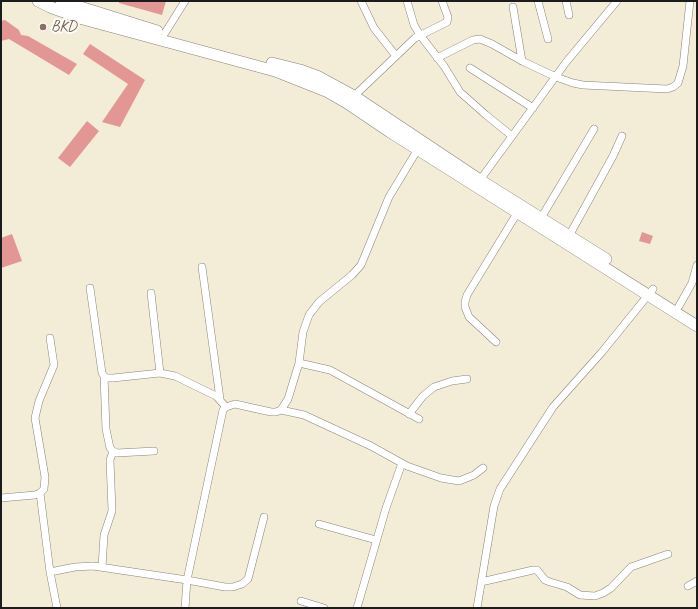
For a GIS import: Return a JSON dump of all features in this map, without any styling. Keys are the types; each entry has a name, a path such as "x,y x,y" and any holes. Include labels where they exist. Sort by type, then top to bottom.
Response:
{"main road":[{"path":"38,1 50,7 84,19 275,71 350,100 480,180 519,209 541,218 569,236 651,292 697,326"},
{"path":"61,1 165,33 300,70 319,78 418,149 519,209 651,292 697,317"}],"street":[{"path":"165,33 186,1"},
{"path":"361,1 374,28 396,56"},
{"path":"407,1 414,25 464,97 512,136"},
{"path":"350,100 420,35 447,22 448,17 442,1"},
{"path":"538,1 548,39"},
{"path":"566,1 569,15"},
{"path":"480,180 581,44 617,1"},
{"path":"437,58 473,40 480,39 556,77 583,85 667,89 673,87 678,82 683,66 690,1"},
{"path":"512,7 522,61"},
{"path":"470,68 533,108"},
{"path":"541,218 594,129"},
{"path":"569,236 613,156 622,136"},
{"path":"281,410 288,399 299,363 303,332 309,315 319,302 362,265 389,197 418,149"},
{"path":"496,342 469,317 464,302 519,209"},
{"path":"679,306 692,283 697,266"},
{"path":"202,267 220,399"},
{"path":"90,288 102,373 104,376 106,430 110,448 117,453 154,450"},
{"path":"477,608 494,506 500,489 553,407 602,352 651,292"},
{"path":"151,293 160,374"},
{"path":"1,498 35,495 44,489 45,477 36,418 40,401 54,365 50,338"},
{"path":"299,363 330,370 419,419"},
{"path":"104,376 113,378 160,374 175,376 209,392 220,399 226,407"},
{"path":"409,414 423,396 434,387 452,381 467,379"},
{"path":"185,608 187,580 221,416 226,407 230,404 271,412 281,410 304,414 371,446 402,463 442,478 459,481 474,475 483,468"},
{"path":"102,567 104,535 112,512 110,460 113,451"},
{"path":"356,608 376,540 402,463"},
{"path":"40,493 50,572 57,608"},
{"path":"50,572 82,566 102,567 218,586 233,587 242,584 248,579 264,517"},
{"path":"319,524 376,540"},
{"path":"481,582 537,570 545,580 567,587 580,595 595,596 610,588 631,567 668,554"},
{"path":"688,586 697,581"},
{"path":"301,601 324,608"}],"building":[{"path":"119,1 166,1 162,15 119,3"},
{"path":"5,20 19,30 21,35 28,36 77,64 69,75 9,39 1,41 1,21"},
{"path":"90,44 145,80 120,127 102,122 128,84 83,54"},
{"path":"87,121 99,131 70,167 58,158"},
{"path":"642,232 653,236 650,244 639,241"},
{"path":"12,234 22,261 1,268 1,238"}],"place":[{"name":"BKD","path":"43,27"}]}
